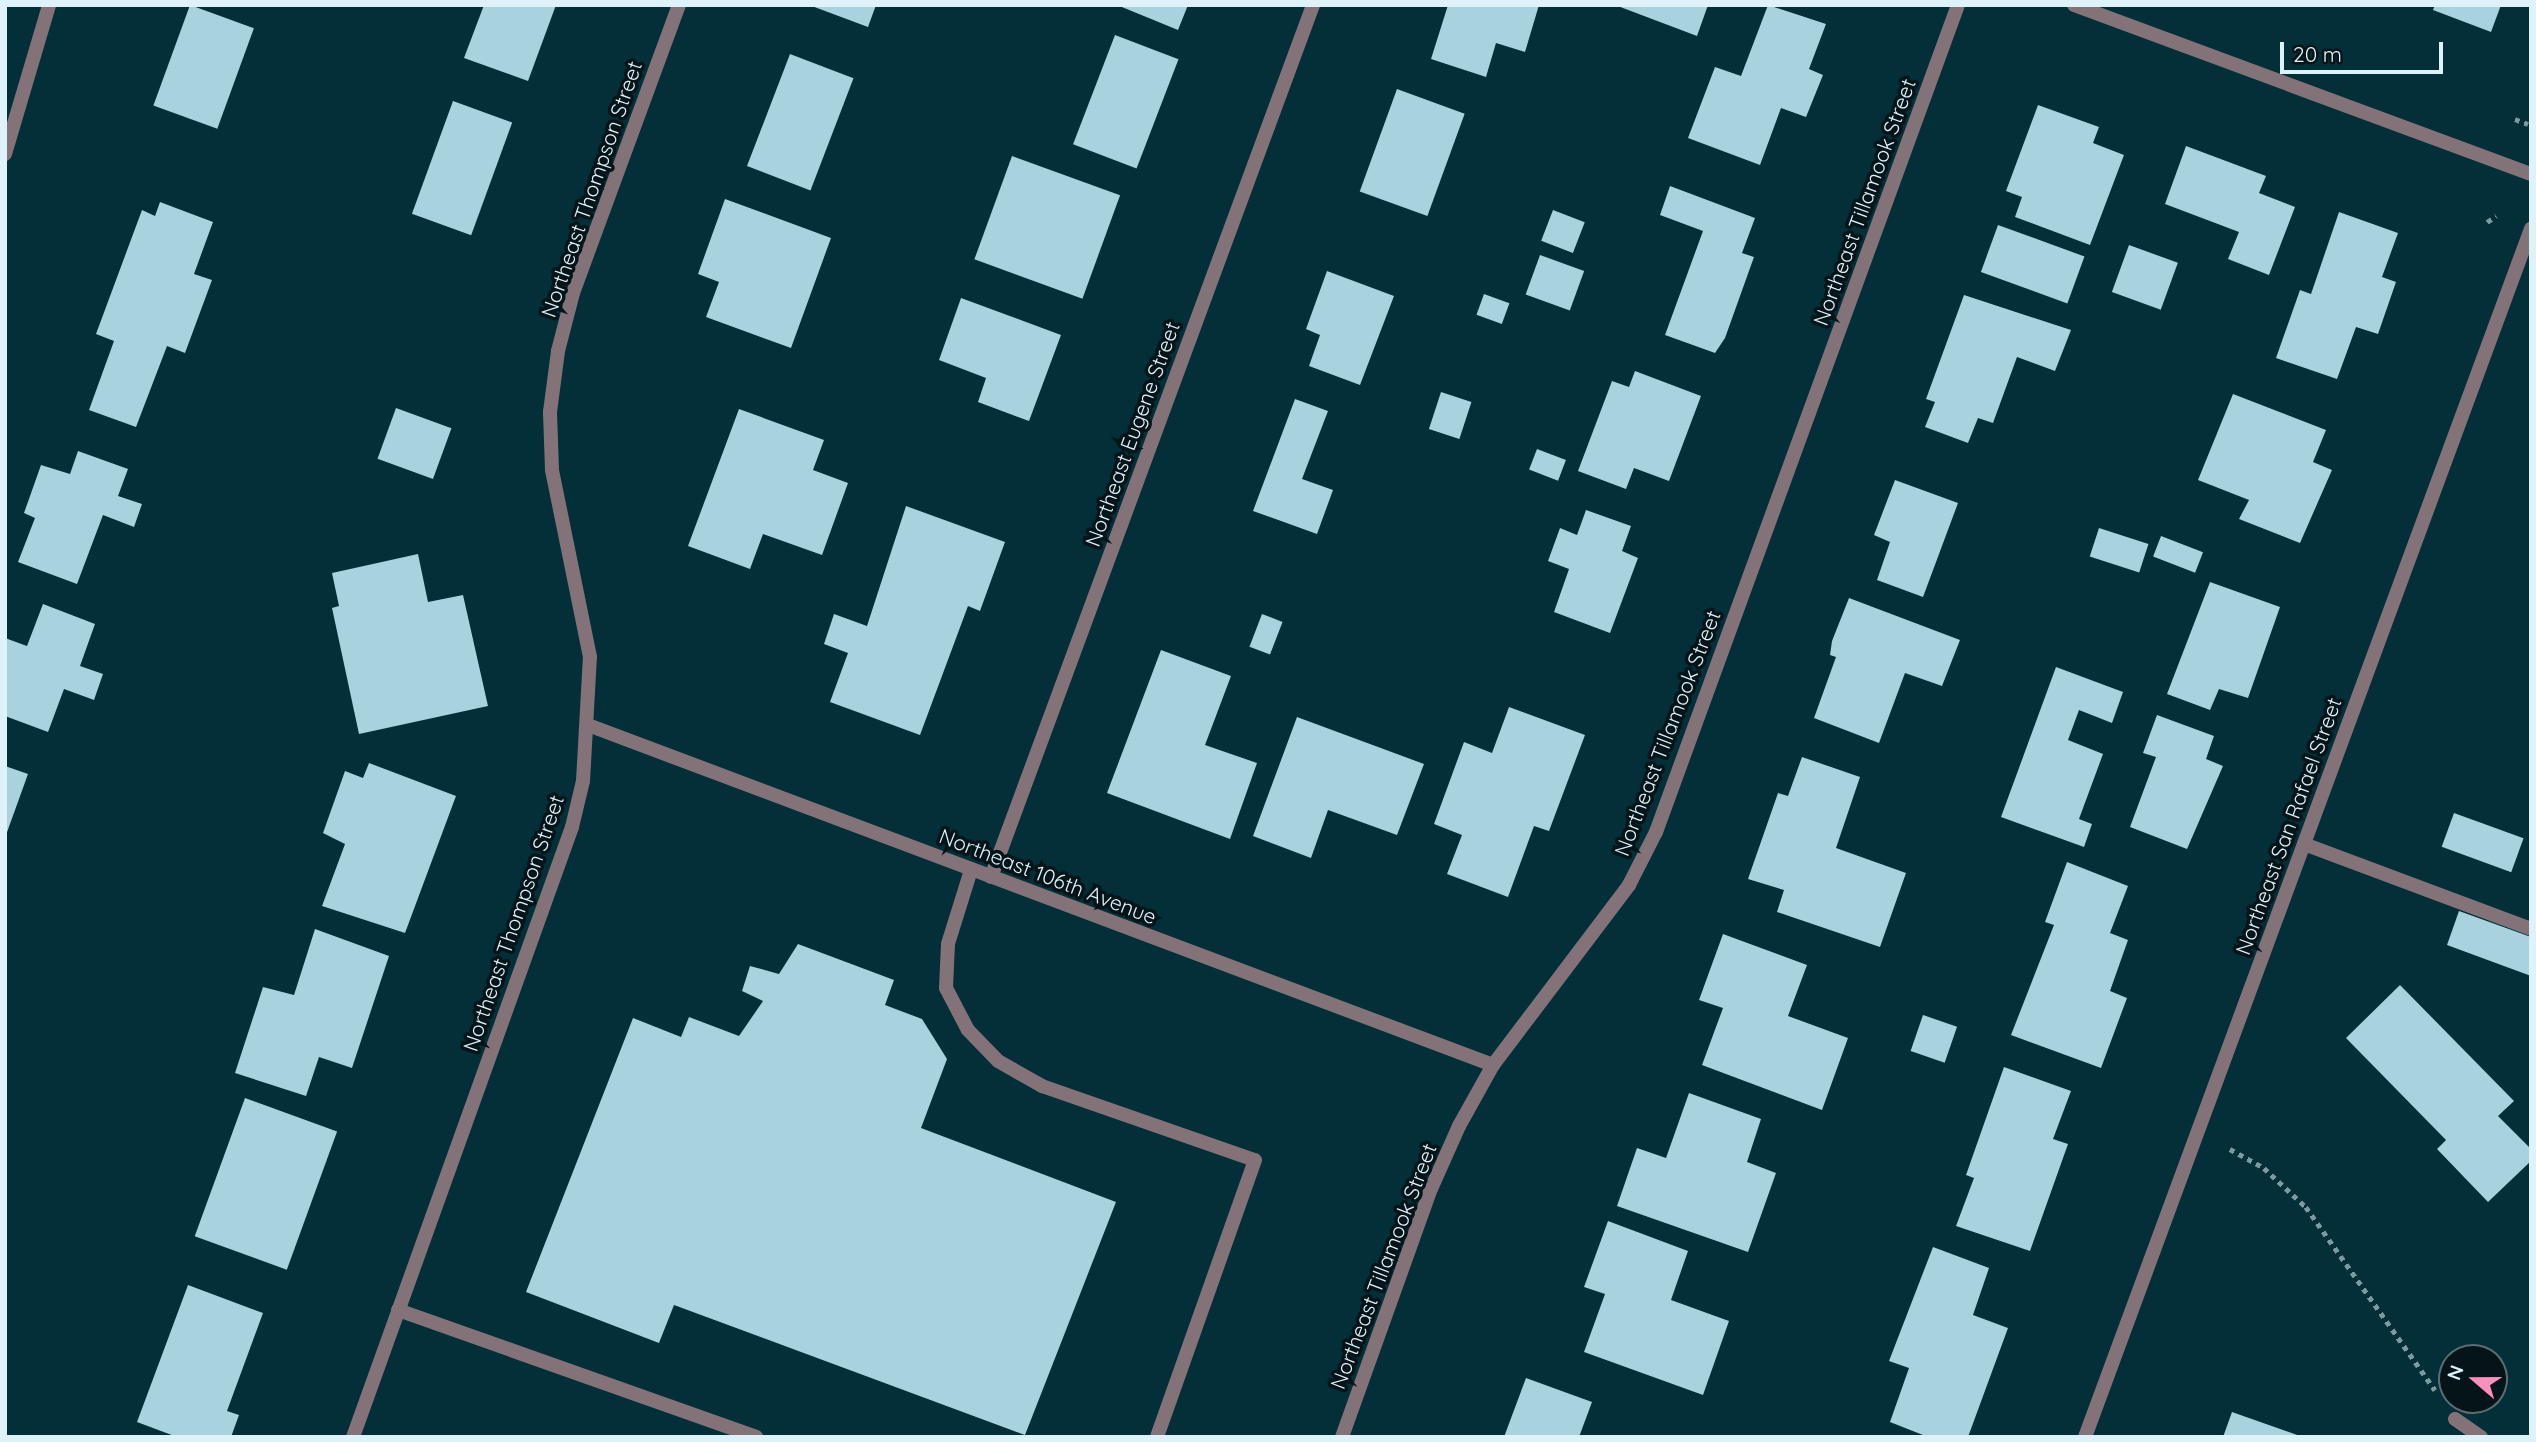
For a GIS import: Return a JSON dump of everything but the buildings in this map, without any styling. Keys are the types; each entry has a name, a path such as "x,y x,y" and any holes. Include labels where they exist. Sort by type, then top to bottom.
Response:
{"street":[{"path":"5,154 49,5"},
{"name":"Northeast Thompson Street","path":"353,1437 572,827 583,781 588,725 588,646 552,470 553,388 573,293 679,5"},
{"name":"Northeast Eugene Street","path":"991,877 1313,5"},
{"name":"Northeast Tillamook Street","path":"1342,1437 1431,1189 1493,1065 1601,926 1629,885 1656,832 1958,5"},
{"path":"2074,5 2531,174"},
{"name":"Northeast San Rafael Street","path":"2085,1437 2531,229"},
{"name":"Northeast 106th Avenue","path":"588,725 1493,1065"},
{"path":"2304,844 2531,929"},
{"path":"971,870 948,944 946,988 976,1038 999,1061 1042,1086 1255,1160 1157,1437"},
{"path":"398,1310 756,1437"},
{"path":"2455,1419 2481,1437"}],"path":[{"path":"2515,119 2528,124"},
{"path":"2196,1137 2264,1168 2306,1206 2455,1419"}]}
